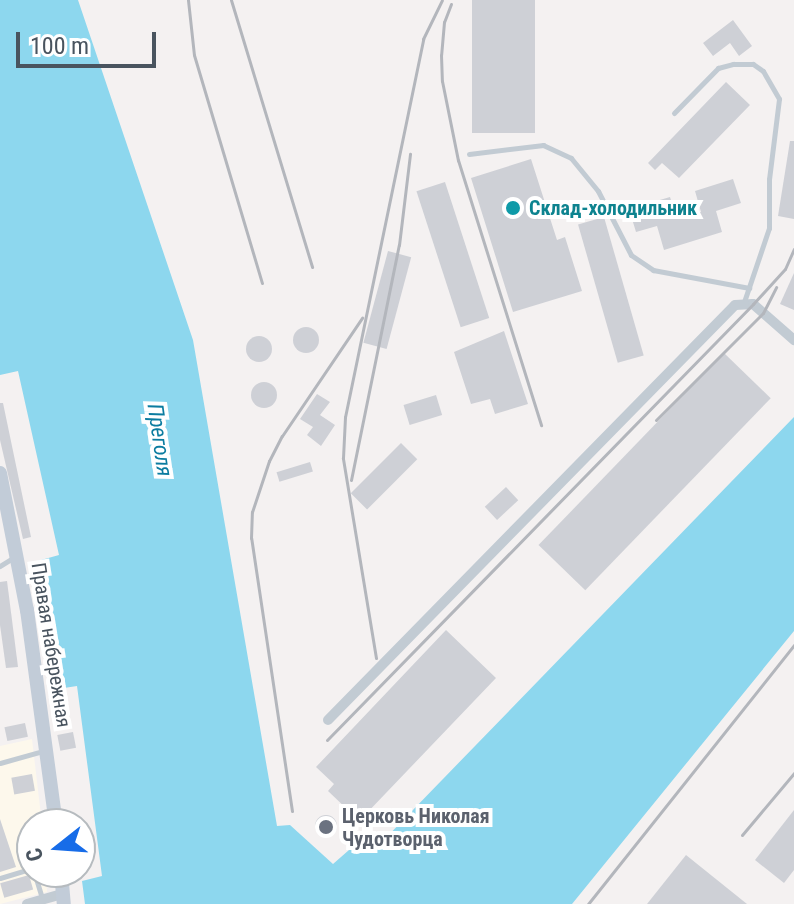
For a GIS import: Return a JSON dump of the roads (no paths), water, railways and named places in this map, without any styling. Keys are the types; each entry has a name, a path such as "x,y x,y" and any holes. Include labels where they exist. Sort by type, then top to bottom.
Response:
{"main road":[{"name":"Правая набережная","path":"0,473 17,556 54,808"}],"street":[{"path":"328,720 735,305 744,302 753,304 794,340"},
{"path":"27,904 43,899 63,899"}],"lane":[{"path":"674,113 718,68 753,64 773,83 779,99 769,179 769,228 744,302"},
{"path":"469,154 543,145 571,158 598,191 631,255 653,270 749,288"},
{"path":"0,566 17,556"},
{"path":"0,763 47,750"},
{"path":"39,888 43,899"}],"water":[{"name":"Преголя","path":"0,0 78,0 193,340 277,826 290,825 333,864 365,836 378,846 794,417 794,631 572,904 85,904 83,888 96,888 96,878 102,876 96,808 93,808 77,686 51,690 37,613 34,562 59,555 18,371 0,375"}],"railway":[{"path":"188,0 194,55 262,283"},
{"path":"231,0 312,267"},
{"path":"376,658 343,458 345,417 423,39 442,0"},
{"path":"451,4 444,22 442,81 458,160 541,425"},
{"path":"351,480 399,245 410,154"},
{"path":"327,740 753,304 785,269 794,249"},
{"path":"656,420 763,313 776,287"},
{"path":"292,811 251,538 252,512 269,461 282,436 362,318"},
{"path":"588,904 794,645"},
{"path":"742,835 794,773"}],"place":[{"name":"Склад-холодильник","path":"513,208"},
{"name":"Церковь Николая Чудотворца","path":"326,827"}]}
